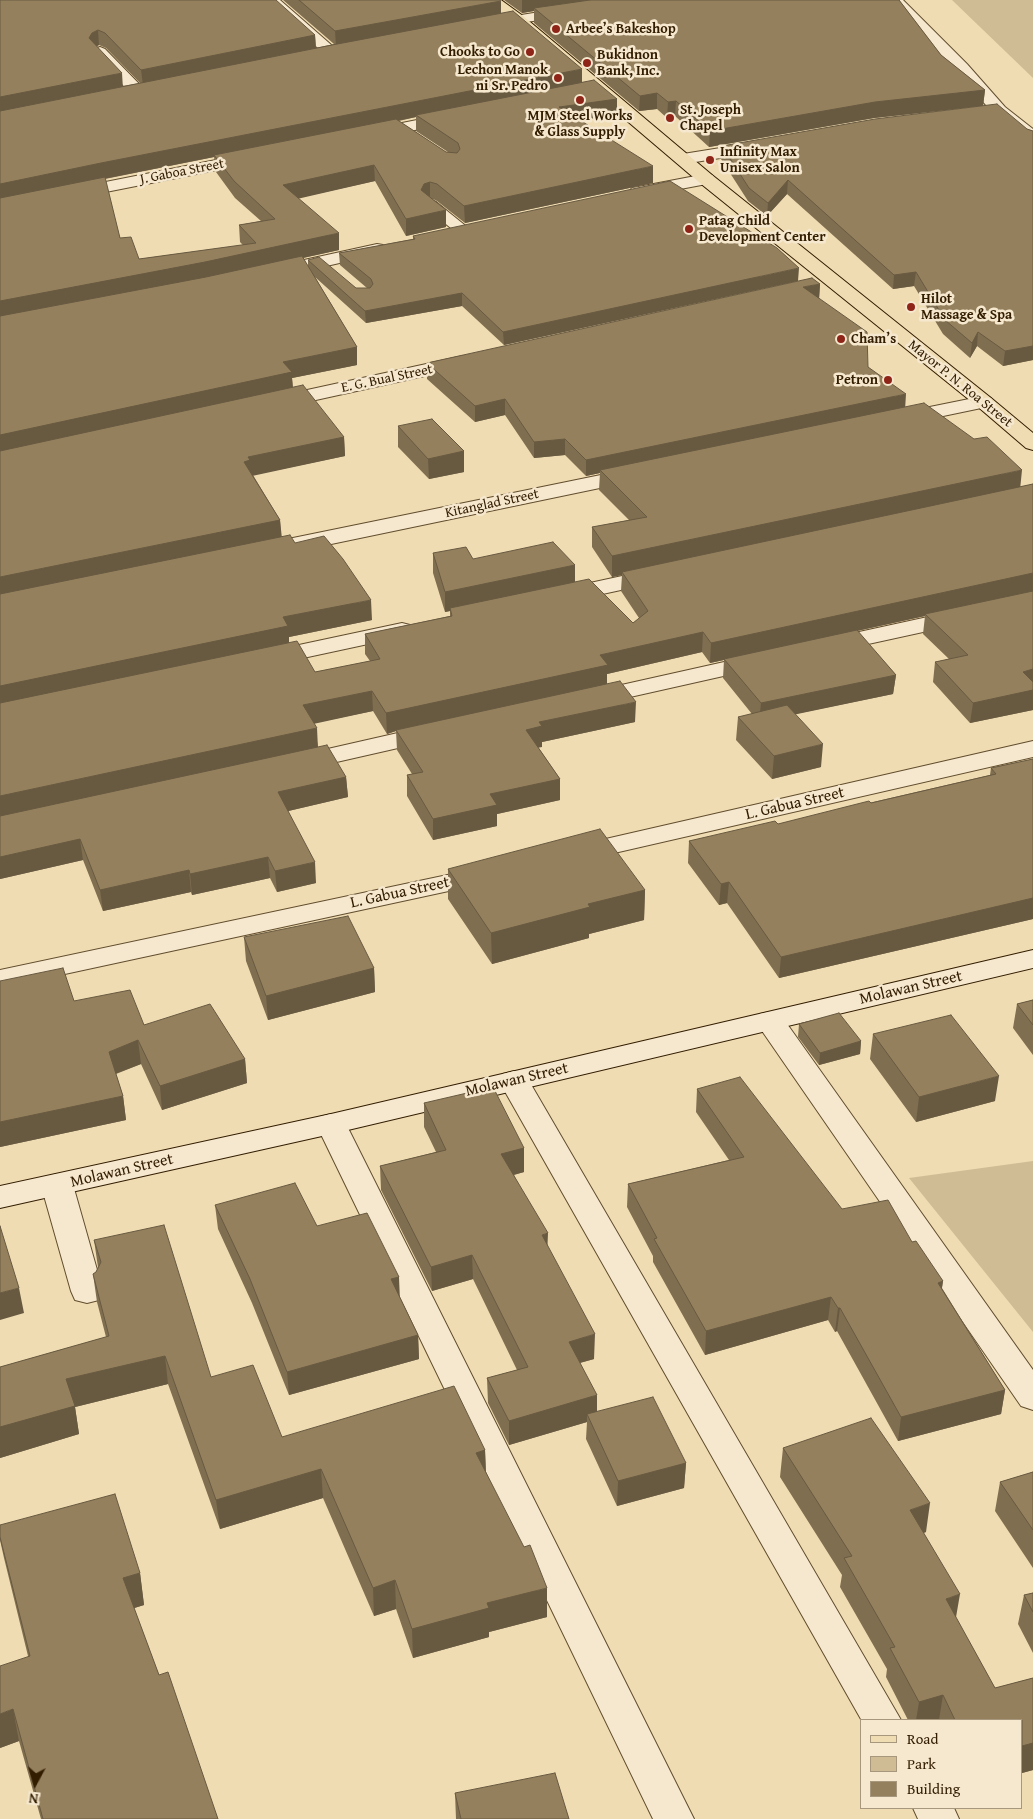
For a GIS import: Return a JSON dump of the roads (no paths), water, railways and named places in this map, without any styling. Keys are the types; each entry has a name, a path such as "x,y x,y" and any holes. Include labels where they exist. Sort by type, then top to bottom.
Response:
{"main road":[{"name":"Mayor P. N. Roa Street","path":"492,0 518,19 706,179 984,402 1033,444"}],"street":[{"path":"271,0 332,53"},
{"path":"895,0 962,67 999,110 1033,137"},
{"path":"479,26 584,10"},
{"path":"312,57 351,50"},
{"path":"100,52 139,93"},
{"path":"580,92 600,88"},
{"path":"120,96 158,89"},
{"path":"980,112 999,110"},
{"path":"360,136 466,115"},
{"path":"683,159 771,144"},
{"name":"J. Gaboa Street","path":"0,208 262,156"},
{"path":"619,196 706,179"},
{"path":"444,234 481,226"},
{"path":"255,276 329,267 397,245"},
{"path":"813,286 832,281"},
{"name":"E. G. Bual Street","path":"261,406 484,358"},
{"path":"877,424 984,402"},
{"name":"Kitanglad Street","path":"273,549 653,470"},
{"path":"536,601 682,570"},
{"path":"809,650 1033,601"},
{"path":"244,664 419,626"},
{"path":"565,704 780,657"},
{"path":"273,768 458,728"},
{"name":"L. Gabua Street","path":"550,860 1033,749"},
{"name":"L. Gabua Street","path":"0,979 511,869"},
{"name":"Molawan Street","path":"0,1196 331,1124 1033,959"},
{"path":"770,1022 1033,1397"},
{"path":"514,1081 881,1719"},
{"path":"331,1124 674,1819"},
{"path":"57,1185 87,1291"}],"lane":[{"path":"399,128 414,138"},
{"path":"431,205 462,230"}],"place":[{"name":"Arbee’s Bakeshop","path":"556,29"},
{"name":"Chooks to Go","path":"530,52"},
{"name":"Bukidnon Bank, Inc.","path":"587,63"},
{"name":"Lechon Manok ni Sr. Pedro","path":"558,78"},
{"name":"MJM Steel Works & Glass Supply","path":"580,100"},
{"name":"St. Joseph Chapel","path":"670,118"},
{"name":"Infinity Max Unisex Salon","path":"710,160"},
{"name":"Patag Child Development Center","path":"689,229"},
{"name":"Hilot Massage & Spa","path":"911,307"},
{"name":"Cham’s","path":"841,339"},
{"name":"Petron","path":"888,380"}]}
